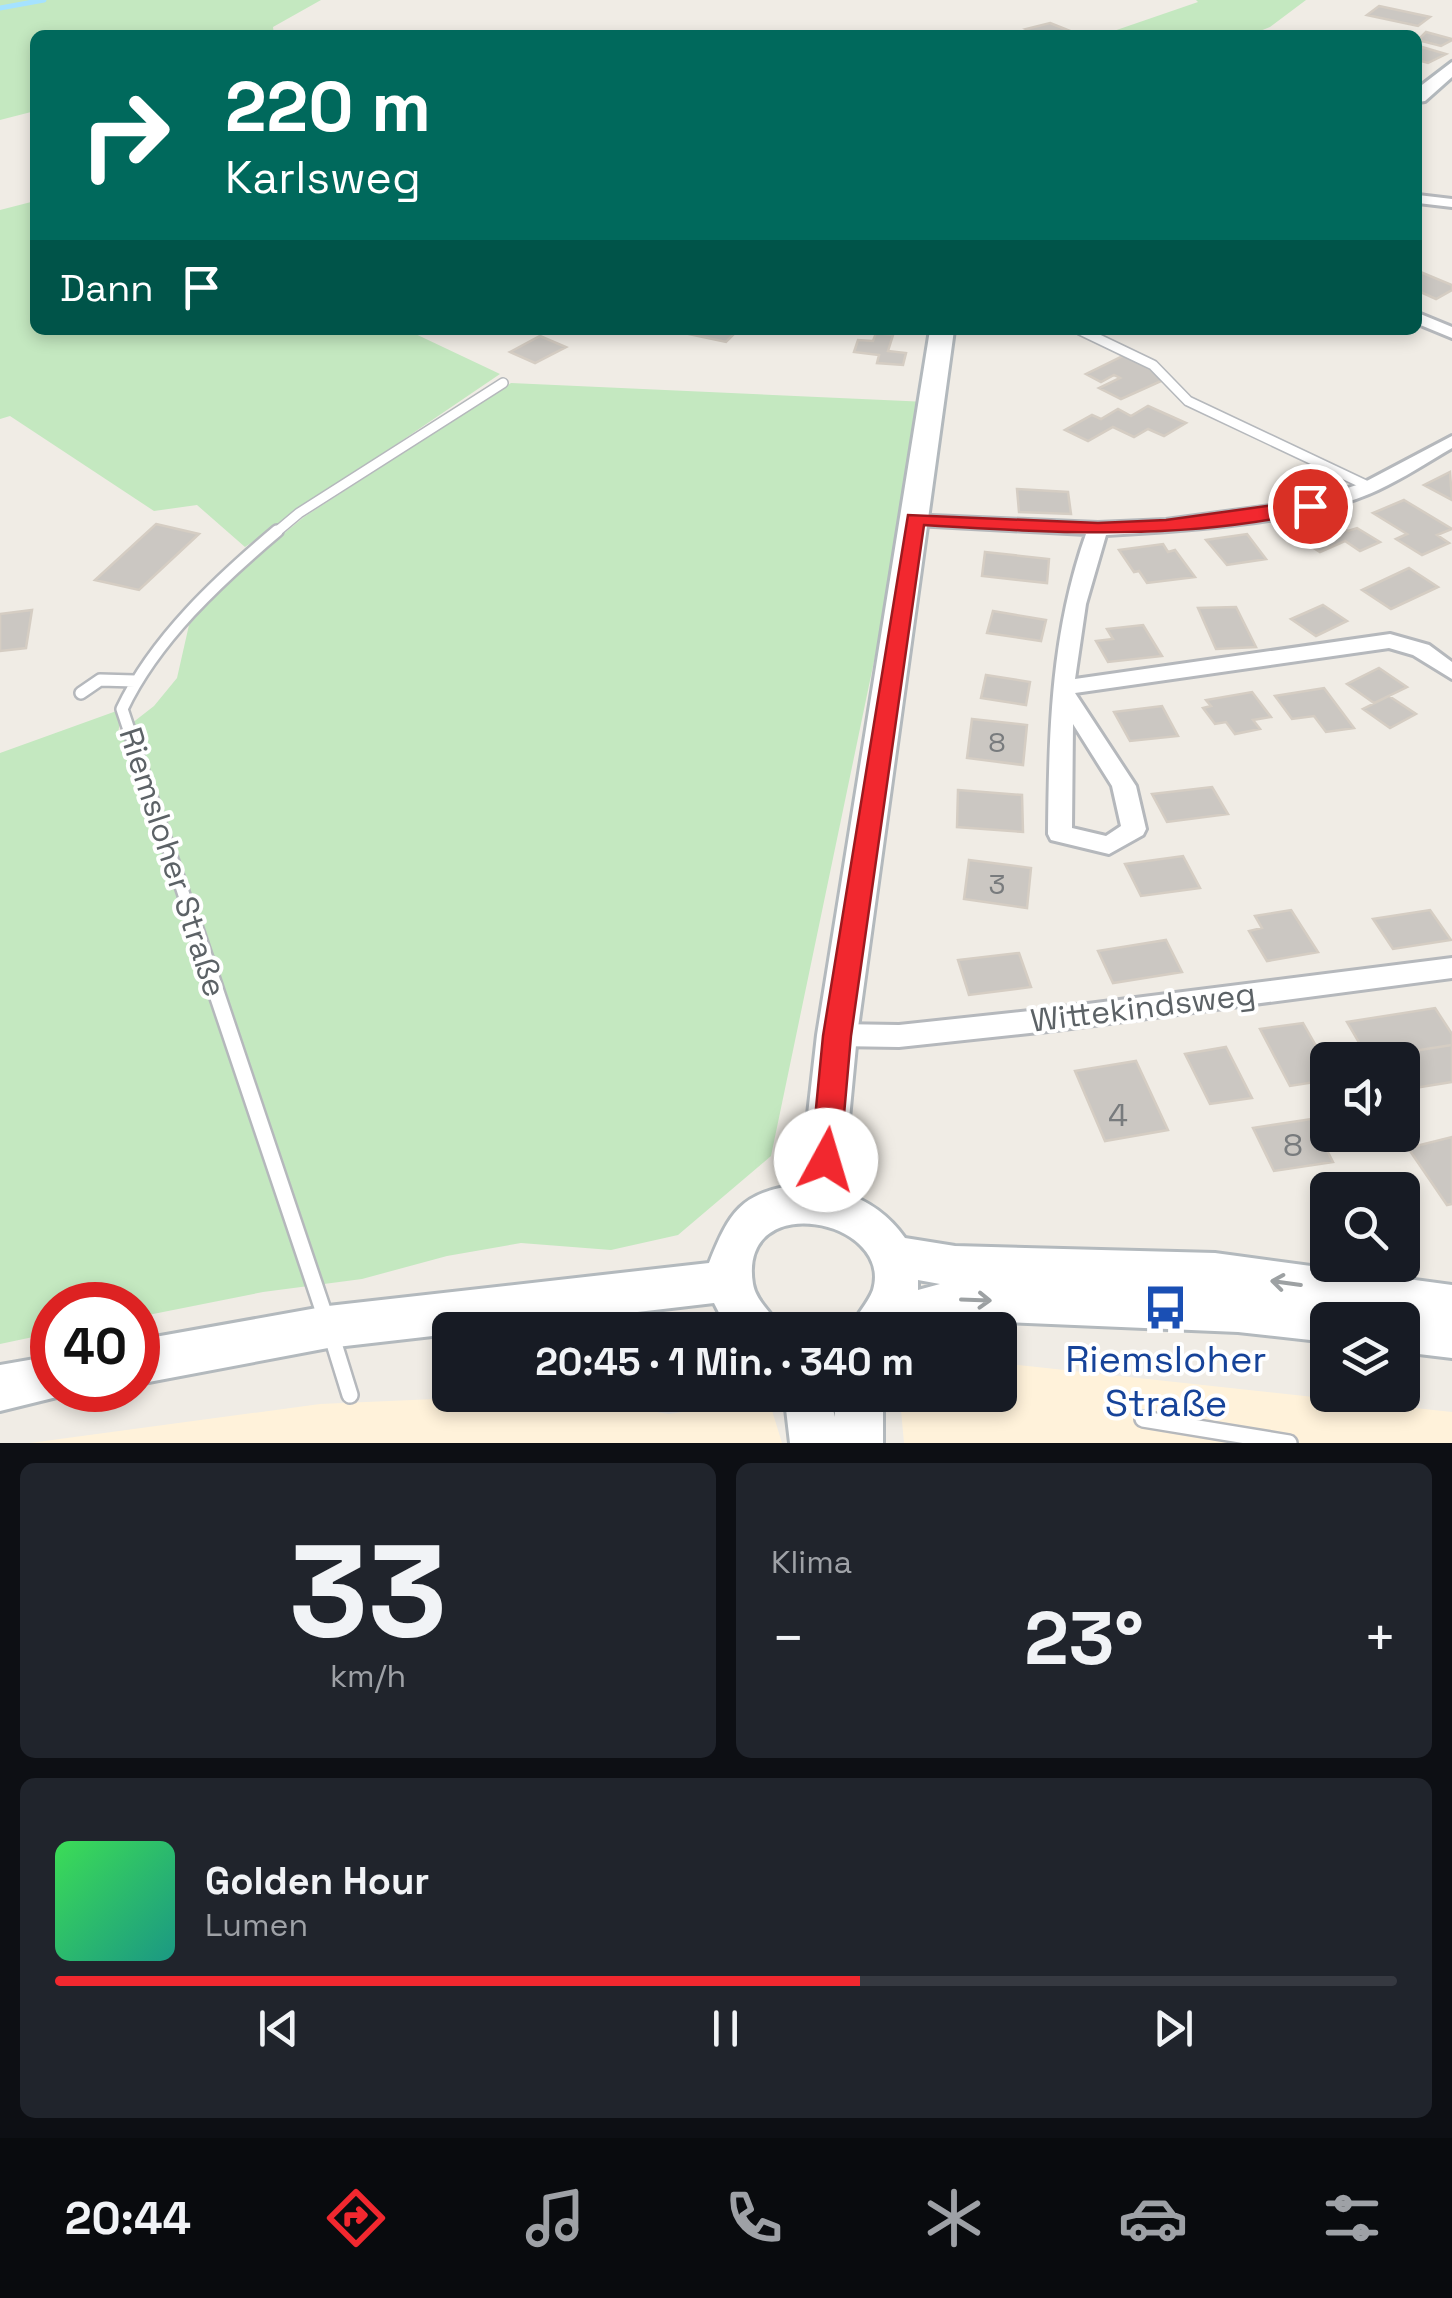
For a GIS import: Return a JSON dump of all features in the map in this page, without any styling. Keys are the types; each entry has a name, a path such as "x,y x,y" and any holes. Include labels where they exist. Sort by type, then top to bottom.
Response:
{"main road":[{"path":"1422,92 1452,66"},
{"path":"819,1203 837,1036 941,335"},
{"path":"742,1312 731,1281 732,1258 738,1243 760,1218 791,1204 819,1203 860,1216 874,1228 892,1256 895,1290 884,1312"},
{"path":"892,1256 955,1266 1215,1273 1452,1306"},
{"path":"160,1358 328,1326 731,1281"},
{"path":"918,1312 960,1299 1238,1311 1310,1320"},
{"path":"1420,1332 1452,1336"},
{"path":"0,1388 30,1382"},
{"path":"811,1412 814,1443"},
{"path":"859,1412 859,1443"}],"street":[{"path":"1422,199 1452,202"},
{"path":"1422,320 1452,333"},
{"path":"915,519 1098,529 1166,526 1310,506 1370,487 1452,441"},
{"path":"1061,688 1124,786 1134,830 1109,845 1060,834 1061,688 1080,573 1098,529"},
{"path":"1061,688 1390,641 1420,650 1452,672"},
{"name":"Wittekindsweg","path":"837,1036 900,1036 1451,970"}],"lane":[{"path":"1091,335 1171,375 1188,400 1370,487"},
{"name":"Riemsloher Straße","path":"350,1395 122,710 135,681 222,577 299,512 504,382"},
{"path":"81,693 100,680 135,681"},
{"path":"1143,1419 1288,1443"}],"shaded area":[{"path":"1017,1365 1310,1397 1310,1412 1420,1412 1420,1409 1452,1412 1452,1443 904,1443 901,1412 1017,1412"},
{"path":"432,1399 432,1412 772,1412 782,1443 30,1443 320,1404"}],"green space":[{"path":"0,0 321,0 273,30 30,30 30,112 0,120"},
{"path":"1306,0 1262,30 1117,30 1198,2"},
{"path":"30,202 30,335 418,335 500,374 245,547 197,505 154,511 10,416 0,419 0,210"},
{"path":"511,383 928,402 771,1156 678,1235 611,1250 521,1243 447,1256 362,1279 263,1292 160,1313 160,1282 30,1282 30,1338 0,1344 0,753 122,709 118,734 154,706 177,678 189,625 229,578 304,517"}],"building":[{"path":"1379,6 1430,17 1418,26 1367,15"},
{"path":"1050,23 1068,30 1028,30"},
{"path":"1426,32 1452,40 1441,46 1422,41"},
{"path":"1422,47 1446,54 1428,63 1422,61"},
{"path":"1422,273 1452,285 1452,290 1436,299 1422,293"},
{"path":"693,335 733,335 726,342"},
{"path":"875,335 893,335 888,351 906,353 903,365 877,363 879,355 854,352 858,340 873,341"},
{"path":"540,336 566,347 535,363 510,352"},
{"path":"1123,356 1168,378 1121,399 1099,388 1120,378 1114,375 1101,382 1086,374"},
{"path":"1148,406 1186,423 1164,436 1148,429 1134,437 1113,427 1088,441 1065,430 1092,415 1101,419 1118,409 1131,416"},
{"path":"1450,472 1452,500 1424,485"},
{"path":"1017,489 1068,492 1071,514 1019,512"},
{"path":"1404,500 1452,529 1437,535 1449,543 1422,555 1396,539 1407,534 1373,513"},
{"path":"1325,517 1348,531 1357,528 1380,542 1360,551 1345,541 1320,552 1289,532"},
{"path":"156,524 199,534 139,590 95,580"},
{"path":"1247,534 1266,559 1227,565 1206,540"},
{"path":"1163,544 1168,552 1175,550 1195,577 1147,583 1119,550"},
{"path":"985,552 1049,559 1047,583 982,576"},
{"path":"1409,568 1438,587 1391,609 1362,590"},
{"path":"1323,605 1347,621 1316,636 1291,619"},
{"path":"1236,607 1256,647 1216,649 1198,608"},
{"path":"32,610 26,648 0,651 0,614"},
{"path":"993,611 1046,620 1041,641 987,633"},
{"path":"1143,625 1162,656 1108,662 1096,641 1113,639 1107,629"},
{"path":"1379,668 1407,687 1374,703 1347,684"},
{"path":"986,675 1030,682 1026,705 981,698"},
{"path":"1324,688 1354,728 1326,732 1314,716 1292,719 1275,696"},
{"path":"1252,692 1271,717 1253,720 1260,729 1235,734 1226,722 1215,724 1203,708 1211,706 1206,700"},
{"path":"1389,696 1416,714 1390,728 1363,709"},
{"path":"1162,706 1178,736 1130,741 1114,712"},
{"path":"972,719 1027,725 1023,765 967,758"},
{"path":"1212,787 1228,814 1167,822 1152,794"},
{"path":"958,790 1022,795 1023,832 957,827"},
{"path":"1183,856 1200,888 1141,896 1125,864"},
{"path":"969,860 1031,868 1027,908 964,899"},
{"path":"1291,910 1318,952 1267,961 1249,931 1262,928 1255,916"},
{"path":"1430,910 1451,940 1393,949 1373,919"},
{"path":"1166,940 1182,972 1113,983 1098,951"},
{"path":"1019,953 1031,987 969,995 958,960"},
{"path":"1435,1008 1452,1034 1452,1045 1420,1050 1420,1042 1359,1042 1347,1022"},
{"path":"1303,1023 1314,1042 1310,1042 1310,1083 1290,1086 1260,1029"},
{"path":"1452,1045 1452,1082 1420,1087 1420,1050"},
{"path":"1226,1047 1252,1098 1210,1104 1185,1054"},
{"path":"1136,1061 1168,1130 1105,1141 1075,1071"},
{"path":"1310,1119 1310,1152 1328,1152 1333,1162 1274,1171 1253,1128"},
{"path":"1452,1137 1452,1204 1447,1205 1411,1152 1420,1152 1420,1145"},
{"path":"1145,1356 1170,1358 1172,1369 1146,1367"}],"waterway":[{"path":"0,8 44,0"}],"place":[{"name":"Riemsloher Straße","path":"1166,1307"}],"route":[{"path":"826,1160 837,1036 915,519 1098,529 1166,526 1310,506"}]}
